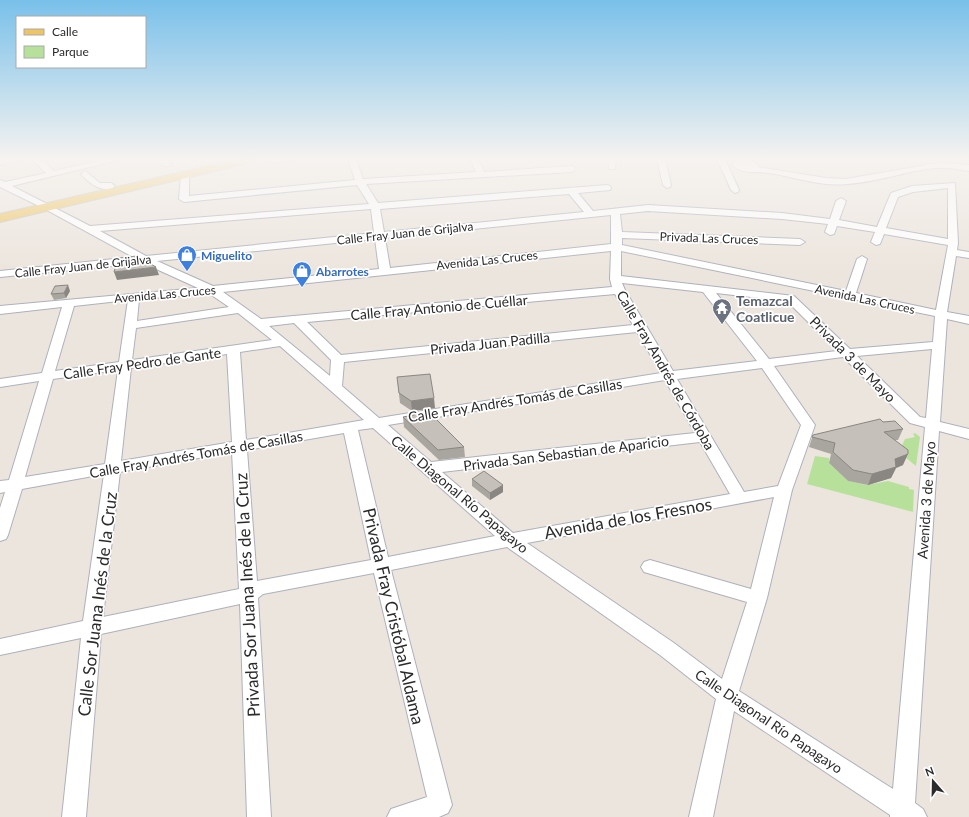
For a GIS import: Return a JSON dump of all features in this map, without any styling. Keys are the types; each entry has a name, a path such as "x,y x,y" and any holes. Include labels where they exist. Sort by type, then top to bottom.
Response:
{"main road":[{"path":"0,218 64,197"},
{"path":"0,210 43,204 77,197"}],"street":[{"name":"Calle Diagonal Río Papagayo","path":"29,197 144,260 212,290 240,309 283,342 510,540 667,650 727,695 907,814"},
{"path":"184,197 184,199 203,197"},
{"path":"369,197 375,206 385,270"},
{"path":"89,229 490,197"},
{"path":"576,197 591,214"},
{"name":"Avenida 3 de Mayo","path":"880,229 893,197"},
{"name":"Avenida 3 de Mayo","path":"907,814 938,345 941,314 952,247 952,197"},
{"path":"830,232 840,201"},
{"name":"Calle Fray Juan de Grijalva","path":"0,274 648,208 726,212 833,222 880,229 952,247 969,255"},
{"name":"Calle Fray Andrés de Córdoba","path":"615,211 617,234 617,284 668,376 740,498"},
{"path":"876,242 880,229"},
{"name":"Privada Las Cruces","path":"617,234 800,242"},
{"name":"Avenida Las Cruces","path":"0,310 134,296 212,290 385,270 616,247 969,320"},
{"path":"850,295 862,259"},
{"name":"Privada 3 de Mayo","path":"617,284 706,288 790,298 915,420 969,434"},
{"name":"Calle Fray Antonio de Cuéllar","path":"258,323 298,320 617,284"},
{"path":"702,817 727,695 758,598 784,490 808,425 766,364 706,288"},
{"name":"Calle Sor Juana Inés de la Cruz","path":"74,817 93,623 134,296"},
{"path":"0,535 7,486 47,376 69,303"},
{"path":"131,325 240,309"},
{"path":"298,320 338,359 335,387"},
{"name":"Privada Juan Padilla","path":"338,359 641,328"},
{"name":"Calle Fray Pedro de Gante","path":"0,383 283,342"},
{"name":"Calle Fray Andrés Tomás de Casillas","path":"7,486 350,427 668,376 847,353 938,345"},
{"name":"Privada Sor Juana Inés de la Cruz","path":"233,349 239,446 252,589 259,817"},
{"name":"Privada Fray Cristóbal Aldama","path":"350,427 381,564 440,805 399,817"},
{"name":"Privada San Sebastian de Aparicio","path":"428,468 705,437"},
{"name":"Avenida de los Fresnos","path":"0,647 93,623 252,589 784,490"},
{"path":"650,567 758,598"},
{"name":"Avenida de los Fresnos","path":"0,638 93,623"}],"green space":[{"path":"915,433 920,437 916,466 899,452 905,439 915,437 913,434"},
{"path":"815,456 829,458 829,463 848,481 867,485 888,481 909,487 909,489 914,490 913,512 807,484"}],"building":[{"path":"137,256 156,267 114,272 118,258"},
{"path":"68,285 64,293 51,294 55,286"},
{"path":"430,374 434,398 411,401 399,393 397,377"},
{"path":"429,412 464,447 438,450 403,417"},
{"path":"880,419 883,422 895,421 903,429 884,432 908,450 908,454 895,459 896,467 872,474 853,470 833,452 835,443 812,437 813,435"},
{"path":"484,471 503,485 490,493 472,479"}],"place":[{"name":"Miguelito","path":"187,272"},
{"name":"Abarrotes","path":"302,288"},
{"name":"Temazcal Coatlicue","path":"722,325"}]}
